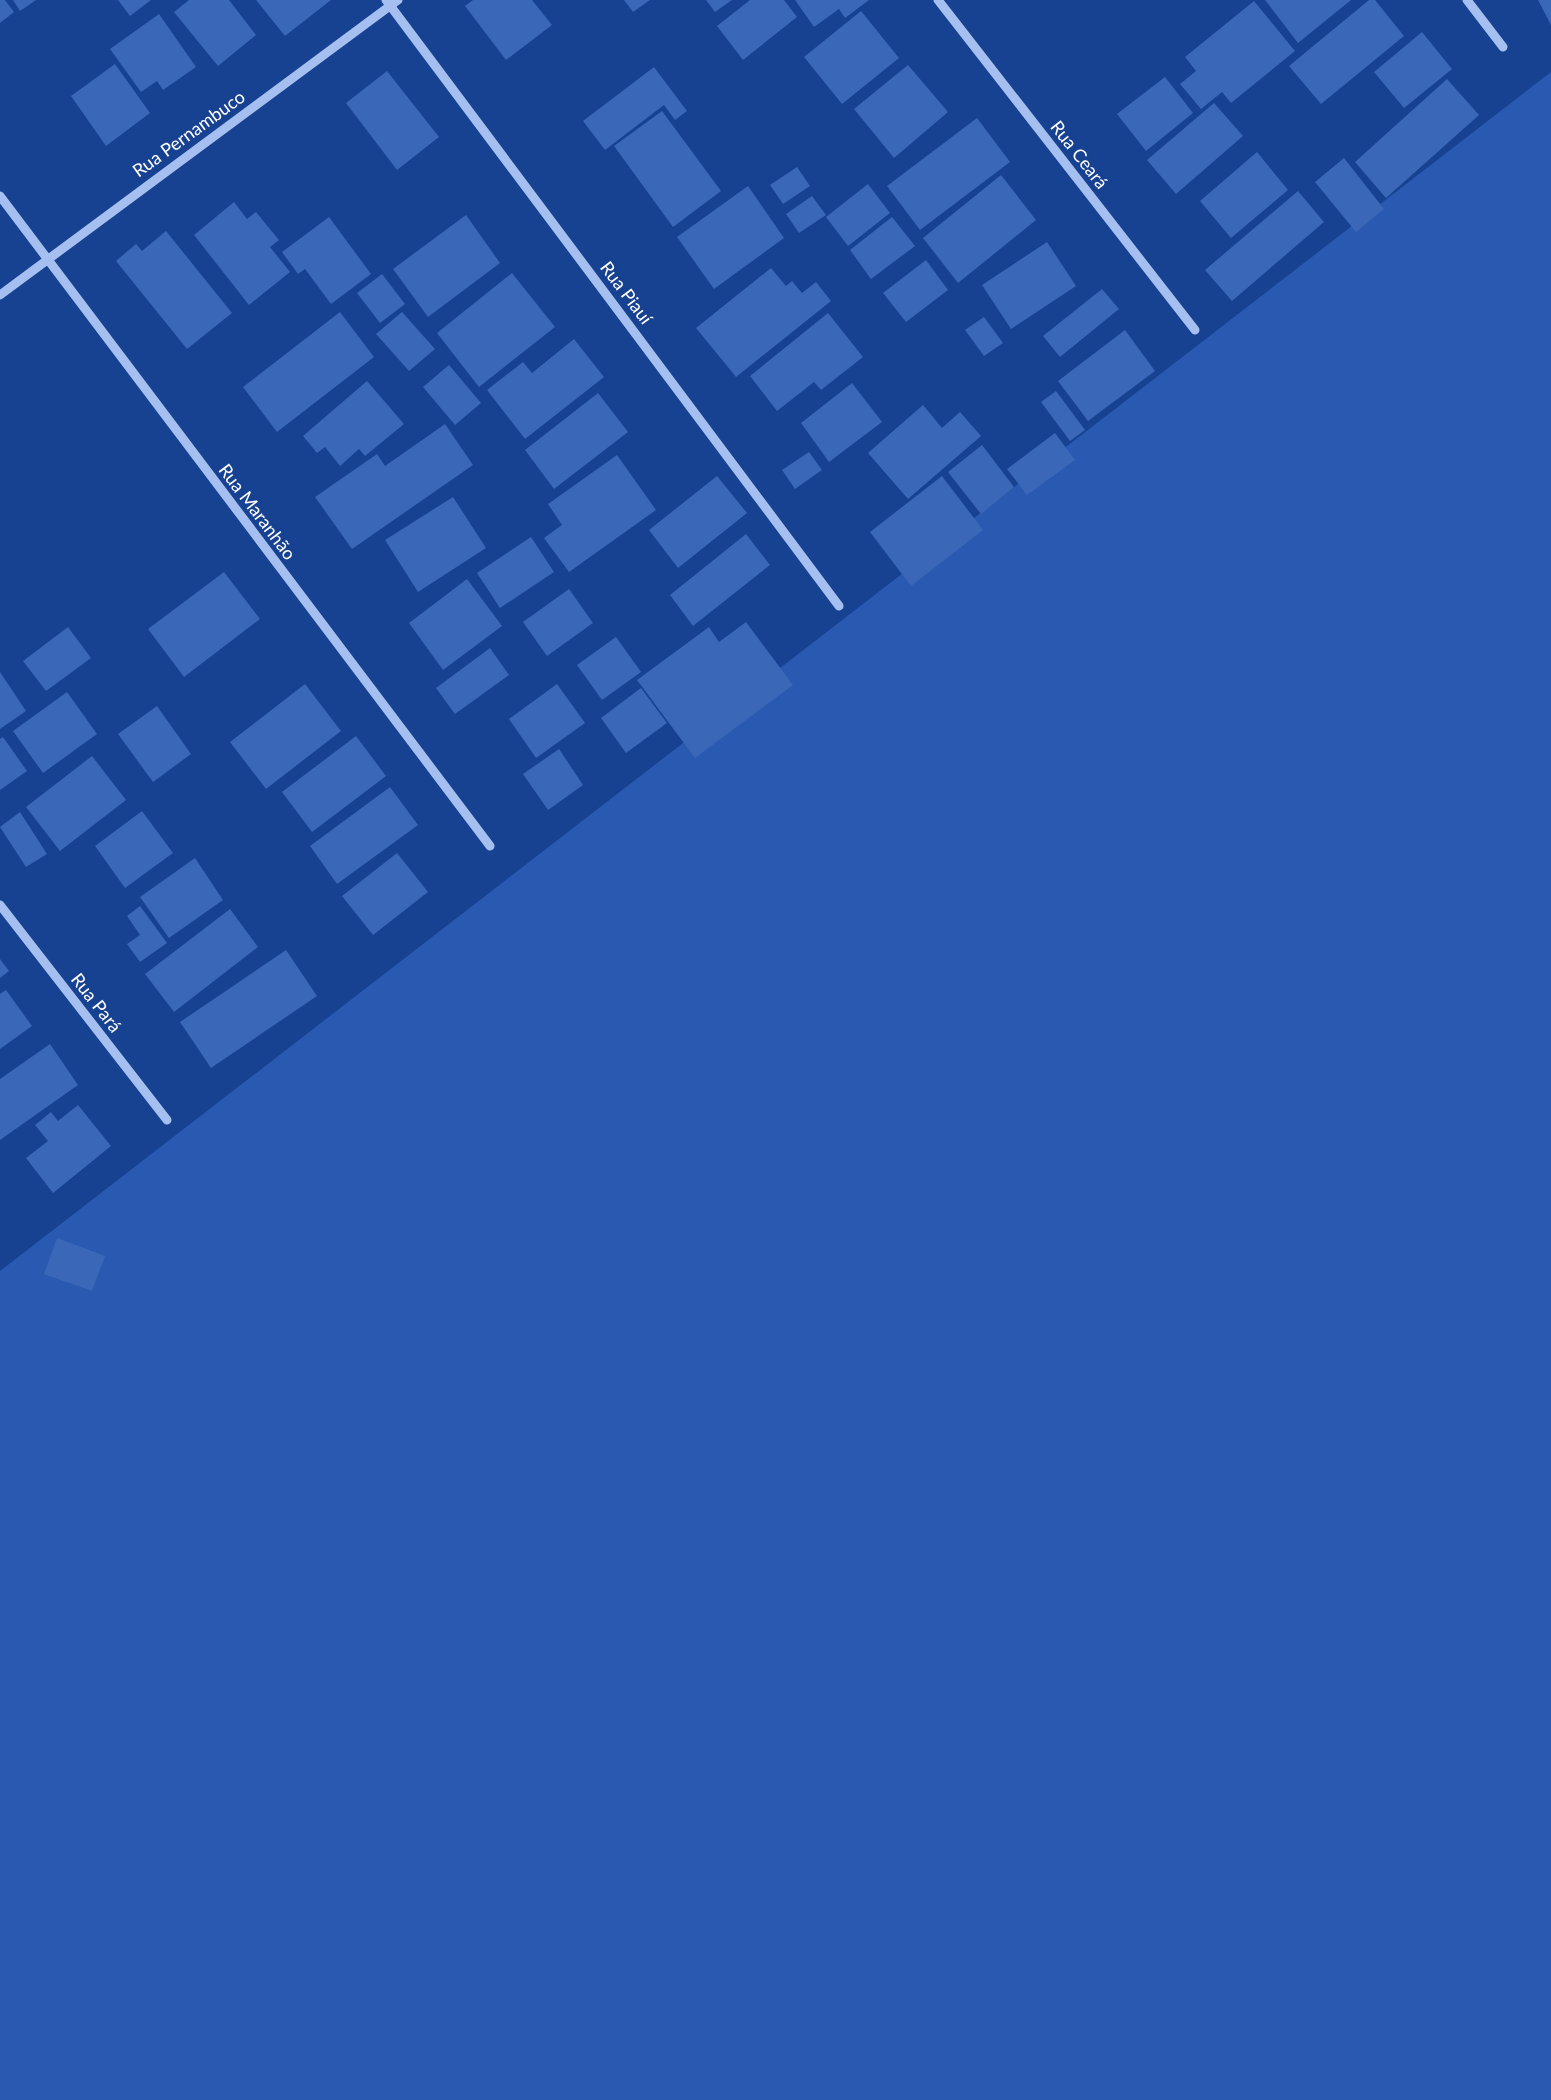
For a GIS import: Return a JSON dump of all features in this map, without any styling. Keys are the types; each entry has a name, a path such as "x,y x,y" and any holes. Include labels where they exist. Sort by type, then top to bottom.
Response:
{"street":[{"name":"Rua Pernambuco","path":"0,295 388,3 398,0"},
{"name":"Rua Ceará","path":"938,0 1195,330"},
{"path":"1467,0 1504,47"},
{"name":"Rua Piauí","path":"388,3 839,606"},
{"name":"Rua Maranhão","path":"0,196 490,846"},
{"name":"Rua Pará","path":"0,905 167,1120"}],"shaded area":[{"path":"1551,72 1551,2100 0,2100 0,1271"}],"building":[{"path":"0,0 5,0 14,12 0,23"},
{"path":"13,0 36,0 20,11"},
{"path":"118,0 151,0 130,16"},
{"path":"189,0 229,0 256,35 218,66 174,12"},
{"path":"256,0 331,0 285,36"},
{"path":"473,0 532,0 552,25 506,60 465,6"},
{"path":"624,0 650,0 633,12"},
{"path":"706,0 732,0 715,12"},
{"path":"750,0 784,0 797,17 743,60 717,26"},
{"path":"795,0 869,0 845,18 839,9 814,27"},
{"path":"1265,0 1351,0 1298,43"},
{"path":"1369,0 1375,0 1404,36 1321,104 1289,66"},
{"path":"1538,0 1551,0 1551,25"},
{"path":"1254,1 1295,51 1231,103 1222,92 1201,109 1180,84 1196,71 1185,57"},
{"path":"861,11 899,58 842,104 804,57"},
{"path":"159,14 196,67 163,90 157,81 141,92 110,49"},
{"path":"1422,32 1452,69 1404,108 1374,72"},
{"path":"115,64 150,113 106,146 71,96"},
{"path":"908,65 948,112 894,158 854,109"},
{"path":"654,67 687,111 675,120 664,105 605,150 583,121"},
{"path":"387,71 439,137 397,170 346,103"},
{"path":"1165,77 1193,113 1146,151 1117,114"},
{"path":"1447,79 1479,115 1386,198 1355,162"},
{"path":"1214,103 1243,136 1176,194 1147,160"},
{"path":"662,111 721,191 673,227 614,146"},
{"path":"977,118 1010,162 920,230 887,186"},
{"path":"1257,152 1288,190 1231,238 1200,201"},
{"path":"1344,158 1384,209 1356,232 1315,182"},
{"path":"797,167 810,186 783,204 770,185"},
{"path":"1001,175 1036,220 958,283 923,238"},
{"path":"868,184 890,213 848,246 826,217"},
{"path":"748,186 784,238 714,289 677,237"},
{"path":"1298,191 1324,222 1232,301 1205,270"},
{"path":"812,196 826,215 799,233 786,214"},
{"path":"234,202 247,219 256,212 279,240 270,247 290,272 249,305 194,235"},
{"path":"466,215 500,263 428,317 393,269"},
{"path":"329,217 371,274 331,304 305,269 298,274 282,252"},
{"path":"892,217 915,246 871,279 850,250"},
{"path":"166,231 232,313 187,349 116,261 136,244 142,251"},
{"path":"1047,242 1076,286 1011,329 982,285"},
{"path":"926,260 948,290 906,322 883,293"},
{"path":"771,268 786,286 792,281 802,293 816,282 831,301 736,377 696,328"},
{"path":"512,273 555,327 479,387 437,333"},
{"path":"382,274 405,304 380,323 357,293"},
{"path":"1102,289 1119,309 1060,357 1043,336"},
{"path":"340,312 374,357 277,432 243,387"},
{"path":"402,312 435,349 409,371 376,334"},
{"path":"828,313 863,357 821,390 814,382 777,411 750,376"},
{"path":"984,317 1003,343 984,356 965,330"},
{"path":"1125,330 1155,371 1088,421 1058,381"},
{"path":"574,339 604,377 525,439 487,390 523,362 532,373"},
{"path":"449,365 481,403 455,425 423,387"},
{"path":"367,381 404,424 365,456 359,449 340,466 325,447 317,453 303,436"},
{"path":"852,383 882,422 829,462 801,423"},
{"path":"1056,391 1085,430 1070,441 1041,402"},
{"path":"598,393 628,432 554,489 525,450"},
{"path":"923,405 942,428 960,412 981,436 908,499 868,453"},
{"path":"445,424 473,465 352,549 315,497 377,454 385,466"},
{"path":"1055,433 1075,460 1027,495 1007,469"},
{"path":"982,445 1014,487 981,514 948,472"},
{"path":"809,452 822,470 795,489 782,470"},
{"path":"617,455 656,510 569,572 544,538 562,525 548,504"},
{"path":"717,476 747,513 678,568 649,530"},
{"path":"942,476 983,530 911,586 870,532"},
{"path":"453,497 486,548 418,592 385,540"},
{"path":"746,534 770,565 693,626 670,595"},
{"path":"531,537 554,572 500,608 477,573"},
{"path":"224,572 260,619 184,677 148,629"},
{"path":"467,579 502,626 443,670 409,623"},
{"path":"569,589 593,623 547,656 523,622"},
{"path":"746,622 793,685 695,758 637,680 709,627 719,642"},
{"path":"68,627 91,658 46,691 23,661"},
{"path":"616,637 641,672 602,700 577,665"},
{"path":"490,648 509,675 455,714 436,688"},
{"path":"0,672 26,711 0,729"},
{"path":"305,684 341,731 266,789 230,742"},
{"path":"557,684 585,723 536,758 509,719"},
{"path":"641,688 667,723 626,753 601,718"},
{"path":"67,692 97,734 43,773 13,731"},
{"path":"157,706 191,754 153,782 118,734"},
{"path":"356,736 386,776 312,832 282,792"},
{"path":"3,737 27,771 0,790 0,739"},
{"path":"559,749 583,785 548,810 523,774"},
{"path":"92,756 126,800 60,851 26,807"},
{"path":"390,787 418,825 337,884 310,846"},
{"path":"142,811 173,853 125,888 95,846"},
{"path":"20,812 47,854 26,867 0,827"},
{"path":"397,853 428,892 373,935 342,896"},
{"path":"195,858 223,900 169,938 140,897"},
{"path":"140,906 167,943 140,962 127,944 140,935 127,916"},
{"path":"230,909 258,947 174,1012 145,974"},
{"path":"286,950 317,996 211,1068 180,1022"},
{"path":"0,959 9,971 0,978"},
{"path":"6,990 32,1026 0,1049 0,994"},
{"path":"50,1044 78,1085 0,1140 0,1079"},
{"path":"78,1105 111,1146 53,1193 26,1158 48,1141 35,1125 51,1112 58,1121"},
{"path":"57,1238 105,1256 92,1291 44,1274"}]}
